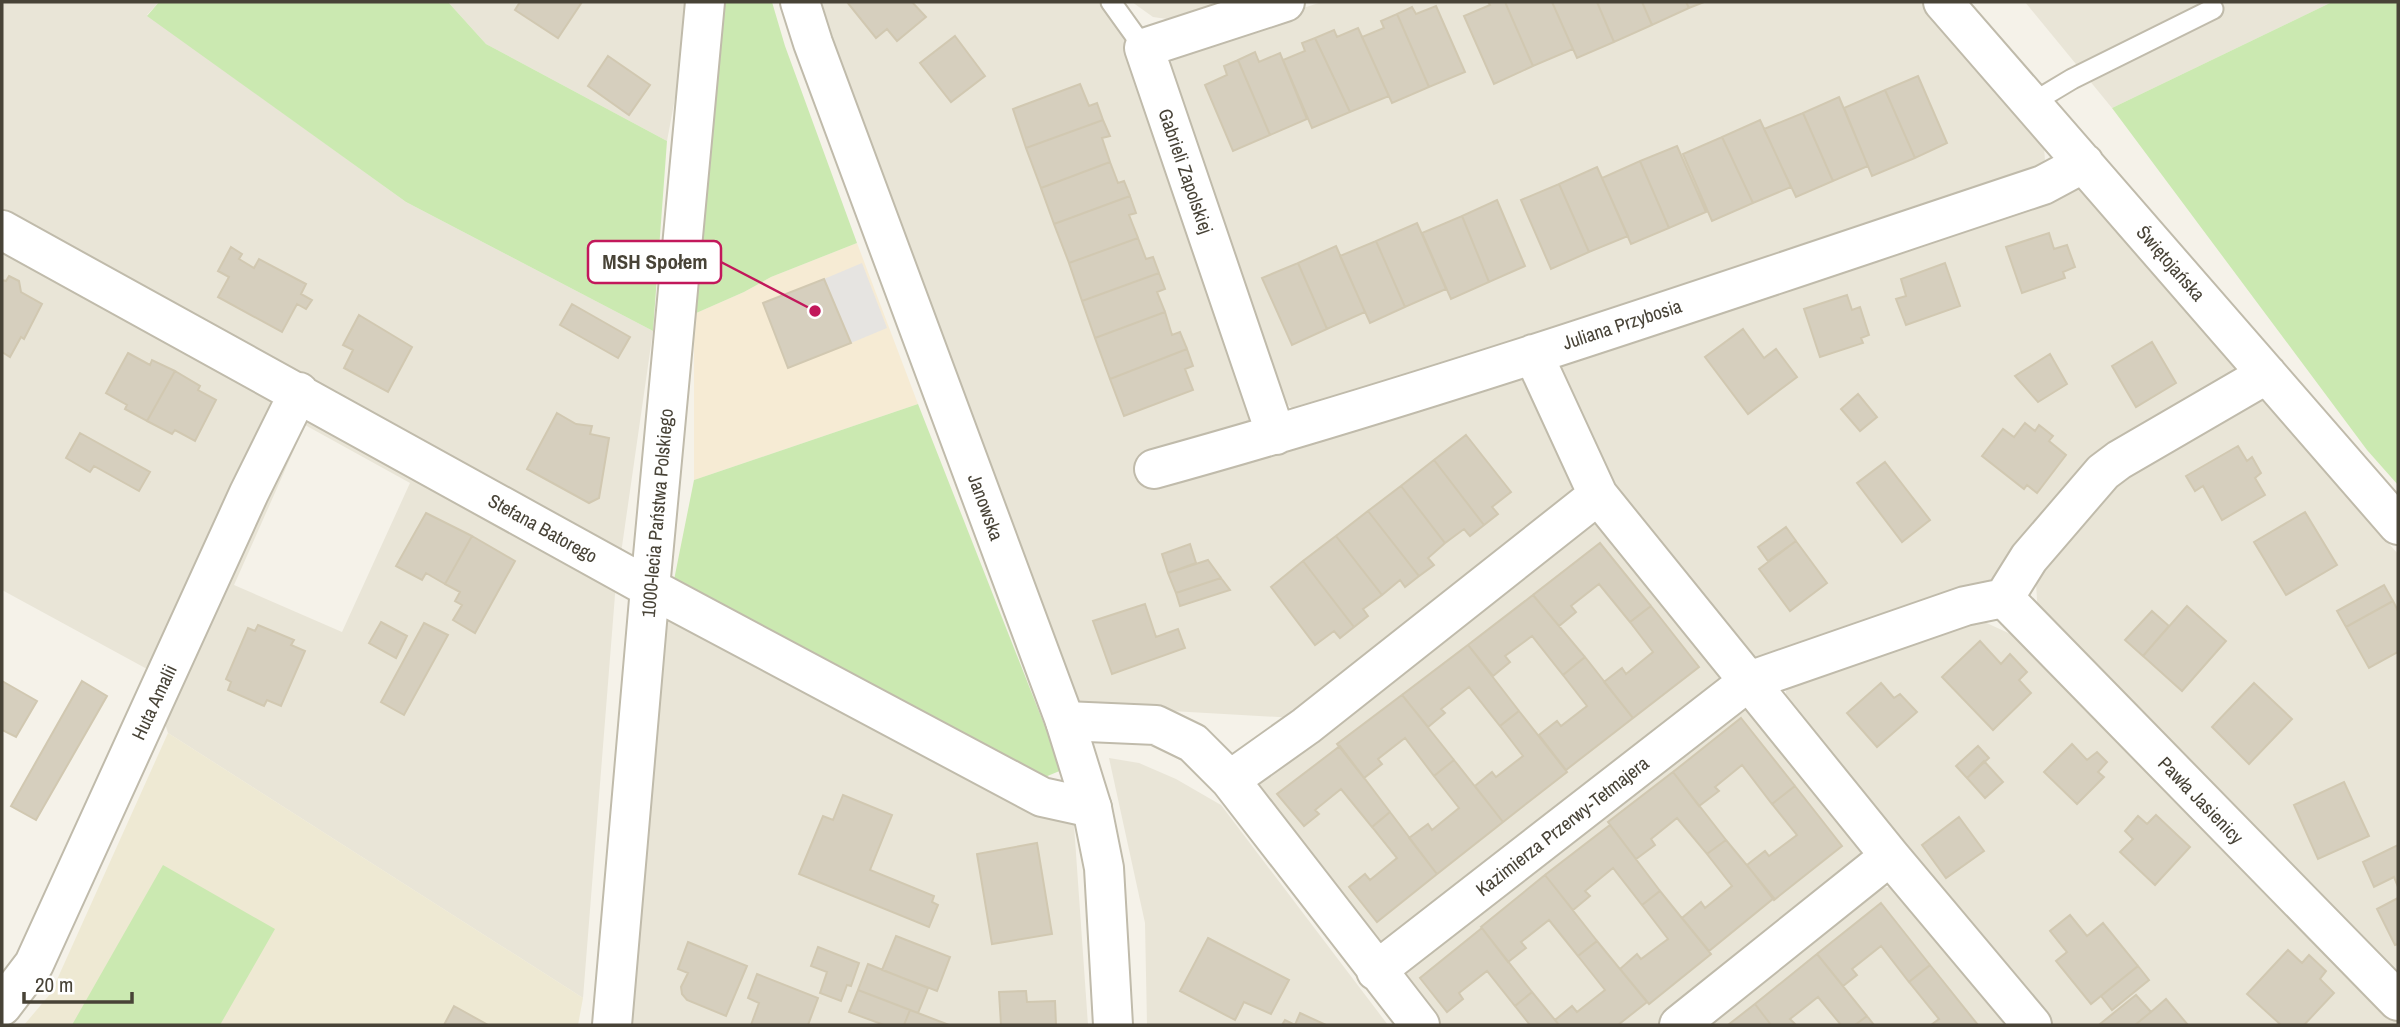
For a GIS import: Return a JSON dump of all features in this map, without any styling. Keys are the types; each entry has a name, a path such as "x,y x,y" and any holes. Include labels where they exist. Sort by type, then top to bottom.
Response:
{"street":[{"name":"1000-lecia Państwa Polskiego","path":"612,1025 705,2"},
{"name":"Janowska","path":"800,2 1065,721 1092,808 1104,868 1113,1025"},
{"path":"1143,48 1285,2"},
{"name":"Świętojańska","path":"1943,2 2398,525"},
{"name":"Gabrieli Zapolskiej","path":"1143,48 1276,435"},
{"name":"Juliana Przybosia","path":"1154,469 1276,435 1533,354 2043,186 2084,163"},
{"name":"Stefana Batorego","path":"2,230 650,588 1042,797 1092,808"},
{"path":"1533,354 1598,495 1890,856 2032,1025"},
{"path":"1749,681 1965,606 2004,598 2029,558 2103,472 2267,374"},
{"name":"Huta Amalii","path":"2,1006 34,964 249,493 299,392"},
{"path":"1230,780 1306,726 1598,495"},
{"name":"Pawła Jasienicy","path":"2004,598 2398,1001"},
{"name":"Kazimierza Przerwy-Tetmajera","path":"1376,971 1749,681"},
{"path":"1065,721 1156,725 1193,743 1230,780 1420,1025"},
{"path":"1679,1025 1890,856"}],"lane":[{"path":"1111,2 1143,48"},
{"path":"2032,103 2072,79 2213,9"}],"shaded area":[{"path":"2,2 159,2 147,15 406,202 653,331 615,595 583,998 168,733 147,669 2,590","holes":["305,425 410,483 342,632 234,585"]},
{"path":"448,2 693,2 667,141 486,44"},
{"path":"822,2 1099,2 1132,50 1252,407 1249,424 1520,375 1530,379 1576,494 1295,718 1084,706 1077,701 843,80"},
{"path":"1132,2 1224,2 1167,19 1153,17"},
{"path":"1322,2 1924,2 2044,148 2045,160 2030,176 1304,412 1293,409 1280,398 1170,70 1172,58 1187,45"},
{"path":"2025,2 2332,2 2112,108"},
{"path":"2077,185 2234,360 2239,378 1990,582 1763,662 1749,659 1611,483 1557,369 1562,360"},
{"path":"857,243 918,404 694,480 694,314 771,277"},
{"path":"862,263 887,328 851,343 824,279"},
{"path":"2262,398 2398,554 2398,989 2038,616 2035,567 2110,483"},
{"path":"1592,518 1722,671 1722,681 1386,946 1377,945 1256,793 1256,781"},
{"path":"661,617 1074,825 1088,1025 617,1025"},
{"path":"1978,619 2017,637 2397,1020 2398,1025 2045,1025 1786,707 1786,691 1793,680"},
{"path":"1751,704 1869,849 1868,863 1660,1025 1442,1025 1403,976 1404,965 1739,705"},
{"path":"168,733 583,998 578,1025 24,1025 51,993"},
{"path":"1109,758 1139,763 1176,779 1221,805 1388,1025 1147,1025 1145,923"},
{"path":"1895,886 2003,1019 2003,1025 1709,1025 1882,888"}],"green space":[{"path":"159,2 448,2 486,44 667,141 653,331 406,202 147,16"},
{"path":"721,2 772,2 785,46 857,243 771,277 694,314"},
{"path":"2332,2 2398,2 2398,485 2367,450 2112,108"},
{"path":"918,404 1062,770 1045,777 674,580 694,480"},
{"path":"163,865 275,929 220,1025 72,1025"}],"building":[{"path":"520,2 582,2 558,38 515,10"},
{"path":"847,2 912,2 926,17 897,41 887,29 876,38"},
{"path":"1488,2 1505,2 1533,66 1494,84 1464,16 1490,5"},
{"path":"1505,2 1552,2 1573,49 1533,66"},
{"path":"1552,2 1597,2 1614,42 1577,58"},
{"path":"1597,2 1642,2 1652,25 1614,42"},
{"path":"1642,2 1686,2 1689,8 1652,25"},
{"path":"1686,2 1704,2 1689,8"},
{"path":"1436,6 1465,72 1429,87 1397,14 1412,7 1416,14"},
{"path":"1397,14 1429,87 1392,103 1362,37 1384,28 1381,21"},
{"path":"1358,28 1389,96 1350,112 1315,38 1334,30 1337,37"},
{"path":"955,36 985,76 951,102 920,63"},
{"path":"1315,38 1350,112 1312,128 1283,60 1305,51 1302,43"},
{"path":"1255,52 1259,62 1280,53 1307,119 1270,135 1238,60"},
{"path":"608,56 650,85 629,115 588,86"},
{"path":"1238,60 1270,135 1233,151 1205,85 1227,75 1224,66"},
{"path":"1918,76 1947,143 1915,158 1885,90"},
{"path":"1080,84 1089,106 1097,103 1103,120 1026,148 1013,109"},
{"path":"1885,90 1915,158 1872,176 1844,108"},
{"path":"1839,97 1868,166 1833,181 1803,113"},
{"path":"1803,113 1833,181 1796,197 1764,129"},
{"path":"1103,120 1110,136 1102,138 1110,162 1041,188 1026,148"},
{"path":"1760,120 1791,187 1753,203 1722,137"},
{"path":"1722,137 1753,203 1712,221 1683,154"},
{"path":"1677,146 1706,212 1669,228 1640,161"},
{"path":"1640,161 1669,228 1631,244 1602,178"},
{"path":"1110,162 1118,183 1124,181 1130,196 1054,224 1041,188"},
{"path":"1597,167 1628,236 1589,252 1559,184"},
{"path":"1559,184 1589,252 1551,269 1521,200"},
{"path":"1130,196 1136,213 1129,215 1138,238 1069,263 1054,224"},
{"path":"1497,200 1525,266 1489,282 1462,216"},
{"path":"1462,216 1489,282 1451,299 1422,233"},
{"path":"1417,223 1446,289 1405,307 1376,241"},
{"path":"2049,233 2054,249 2067,245 2075,267 2063,272 2065,278 2022,293 2006,247"},
{"path":"1138,238 1146,259 1153,257 1159,273 1082,301 1069,263"},
{"path":"1376,241 1405,307 1370,323 1340,256"},
{"path":"1336,246 1365,312 1327,329 1298,263"},
{"path":"231,247 242,254 239,259 254,268 259,259 306,284 301,294 312,300 306,309 297,304 282,332 218,297 229,277 218,271"},
{"path":"1298,263 1327,329 1292,345 1262,278"},
{"path":"1945,263 1960,306 1906,325 1896,299 1906,296 1901,279"},
{"path":"1159,273 1165,289 1157,292 1165,312 1095,338 1082,301"},
{"path":"9,276 19,281 21,292 42,304 24,339 21,337 10,357 2,352 2,280 6,281"},
{"path":"824,279 851,343 788,368 763,303"},
{"path":"1847,295 1852,310 1860,307 1869,335 1861,338 1863,343 1820,357 1804,309"},
{"path":"572,304 630,337 618,358 560,325"},
{"path":"1165,312 1172,335 1180,332 1187,349 1110,379 1095,338"},
{"path":"359,315 412,347 388,392 344,368 353,350 343,345"},
{"path":"1743,329 1764,358 1776,349 1797,377 1748,414 1705,357"},
{"path":"2152,342 2176,383 2136,407 2112,366"},
{"path":"1187,349 1193,366 1185,369 1193,390 1124,416 1110,379"},
{"path":"128,353 150,365 152,360 175,371 147,421 125,409 127,405 106,393"},
{"path":"2050,354 2067,384 2038,402 2015,376"},
{"path":"175,371 200,386 198,390 216,400 195,441 175,430 172,434 147,421"},
{"path":"1858,394 1877,417 1860,431 1841,409"},
{"path":"557,413 576,424 592,426 590,434 609,438 599,498 589,503 527,469"},
{"path":"2025,423 2035,431 2039,425 2053,436 2049,441 2066,455 2037,493 2027,485 2024,489 1982,456 2003,429 2014,437"},
{"path":"80,433 150,472 139,491 94,466 90,472 66,458"},
{"path":"1466,435 1511,492 1492,507 1498,514 1484,525 1434,460"},
{"path":"2238,446 2247,461 2252,457 2261,473 2255,478 2265,495 2222,520 2203,486 2195,491 2186,476"},
{"path":"1434,460 1484,525 1470,536 1464,529 1445,543 1401,486"},
{"path":"1885,462 1930,520 1902,542 1857,483"},
{"path":"1401,486 1445,543 1428,558 1434,565 1419,576 1368,511"},
{"path":"1368,511 1419,576 1405,587 1400,580 1382,595 1336,536"},
{"path":"2305,512 2337,565 2286,595 2254,542"},
{"path":"426,513 472,536 445,584 426,573 422,580 396,566"},
{"path":"1786,527 1796,541 1768,561 1758,547"},
{"path":"472,536 515,561 475,633 453,620 462,605 455,601 460,592 445,584"},
{"path":"1336,536 1382,595 1363,609 1368,616 1354,627 1303,561"},
{"path":"1796,541 1827,583 1790,611 1759,569"},
{"path":"1600,543 1651,606 1630,622 1599,584 1571,606 1576,612 1559,626 1533,595"},
{"path":"1190,544 1196,563 1168,573 1162,554"},
{"path":"1208,560 1221,578 1176,593 1168,573"},
{"path":"1303,561 1354,627 1340,638 1334,631 1315,645 1271,587"},
{"path":"1221,578 1230,590 1180,606 1176,593"},
{"path":"2384,585 2393,601 2346,627 2337,611"},
{"path":"1533,595 1585,657 1563,675 1532,636 1505,656 1510,662 1493,676 1468,645"},
{"path":"2393,601 2398,611 2398,652 2369,668 2346,627"},
{"path":"1145,604 1156,637 1178,629 1185,648 1112,674 1093,621"},
{"path":"1651,606 1699,667 1633,718 1604,682 1622,668 1626,674 1653,652 1630,622"},
{"path":"2187,606 2226,641 2182,691 2143,656"},
{"path":"2152,611 2169,626 2143,656 2125,640"},
{"path":"381,622 407,636 396,658 369,643"},
{"path":"424,623 448,635 404,715 381,702"},
{"path":"258,625 294,640 291,645 305,651 281,706 267,700 264,706 228,690 231,682 226,679 248,628 255,631"},
{"path":"1980,641 2001,664 2010,654 2027,672 2019,680 2031,693 1993,730 1942,677"},
{"path":"1468,645 1519,711 1500,726 1469,687 1441,709 1445,713 1428,727 1402,695"},
{"path":"1585,657 1633,718 1566,770 1539,735 1557,721 1561,726 1587,706 1563,675"},
{"path":"2,681 37,701 16,737 2,730"},
{"path":"82,681 107,696 36,820 11,806"},
{"path":"1881,683 1894,698 1900,694 1917,712 1877,747 1847,713"},
{"path":"2254,683 2292,719 2249,764 2212,727"},
{"path":"1402,695 1454,760 1434,776 1405,738 1378,759 1382,764 1364,778 1337,744"},
{"path":"1519,711 1567,772 1503,822 1475,786 1492,772 1496,777 1523,756 1500,726"},
{"path":"1741,718 1795,786 1772,804 1742,765 1715,787 1719,791 1699,806 1673,772"},
{"path":"2072,744 2087,760 2097,752 2107,762 2098,772 2104,777 2077,804 2044,772"},
{"path":"1340,746 1390,812 1372,827 1341,789 1315,810 1319,814 1304,826 1277,794"},
{"path":"1978,746 1989,758 1967,778 1956,766"},
{"path":"1454,760 1503,822 1437,874 1409,838 1428,824 1432,830 1459,808 1434,776"},
{"path":"1984,761 2003,782 1985,798 1967,778"},
{"path":"1673,772 1726,840 1707,854 1677,818 1651,839 1655,845 1636,859 1608,822"},
{"path":"2344,782 2369,836 2318,859 2294,805"},
{"path":"1795,786 1842,846 1774,900 1747,865 1765,851 1769,856 1797,835 1772,804"},
{"path":"843,795 892,815 870,870 934,896 932,902 938,905 929,927 799,874 823,816 833,820"},
{"path":"1390,812 1437,874 1377,922 1349,887 1365,874 1370,880 1397,858 1372,827"},
{"path":"2156,815 2190,847 2155,885 2120,852 2133,839 2125,831 2138,816 2147,824"},
{"path":"1959,817 1984,851 1946,878 1922,845"},
{"path":"1610,825 1660,891 1642,905 1613,868 1585,891 1590,896 1573,910 1545,875"},
{"path":"1726,840 1774,898 1709,951 1682,918 1701,902 1705,908 1732,886 1707,854"},
{"path":"1037,843 1052,934 992,944 977,854"},
{"path":"2398,845 2398,887 2394,877 2374,887 2363,862"},
{"path":"1545,875 1597,941 1578,956 1549,920 1521,942 1526,948 1508,962 1481,927"},
{"path":"1660,891 1711,954 1649,1004 1620,969 1637,954 1641,959 1668,939 1642,905"},
{"path":"2398,898 2398,944 2395,945 2377,909"},
{"path":"1881,903 1930,965 1909,982 1881,946 1852,969 1857,975 1843,986 1817,954"},
{"path":"2070,915 2087,936 2103,923 2138,966 2091,1004 2056,961 2067,952 2050,931"},
{"path":"1482,928 1532,992 1515,1006 1487,971 1459,993 1463,999 1447,1012 1420,978"},
{"path":"896,936 950,957 937,991 882,970"},
{"path":"1208,938 1289,980 1271,1014 1244,1002 1235,1020 1180,991"},
{"path":"1597,941 1647,1002 1618,1025 1559,1025 1555,1020 1572,1006 1577,1012 1605,990 1578,956"},
{"path":"688,942 747,966 726,1016 687,1000 682,994 681,987 688,973 678,969"},
{"path":"818,947 859,963 851,986 847,985 841,1001 820,993 827,972 811,966"},
{"path":"2288,950 2302,963 2309,955 2326,971 2320,979 2334,993 2304,1025 2281,1025 2247,994"},
{"path":"1817,954 1867,1016 1855,1025 1841,1025 1818,997 1790,1019 1796,1025 1771,1025 1755,1004"},
{"path":"868,964 928,988 918,1013 858,990"},
{"path":"1930,965 1978,1025 1931,1025 1939,1019 1909,982"},
{"path":"2138,966 2149,980 2112,1010 2101,996"},
{"path":"757,974 818,998 808,1025 751,1025 759,1003 748,998"},
{"path":"858,990 910,1010 904,1025 884,1025 849,1012"},
{"path":"1026,991 1027,1002 1055,1001 1056,1025 1001,1025 999,992"},
{"path":"1532,992 1559,1025 1530,1025 1515,1006"},
{"path":"2136,995 2151,1012 2135,1025 2100,1024"},
{"path":"2166,999 2188,1025 2135,1025 2151,1012"},
{"path":"1755,1004 1771,1025 1728,1025"},
{"path":"454,1006 488,1025 444,1025"},
{"path":"910,1010 918,1013 949,1025 904,1025"},
{"path":"1300,1013 1326,1025 1295,1025"},
{"path":"1867,1016 1874,1025 1855,1025"},
{"path":"1285,1020 1295,1025 1282,1025"}],"place":[{"name":"MSH Społem","path":"815,311"}]}
